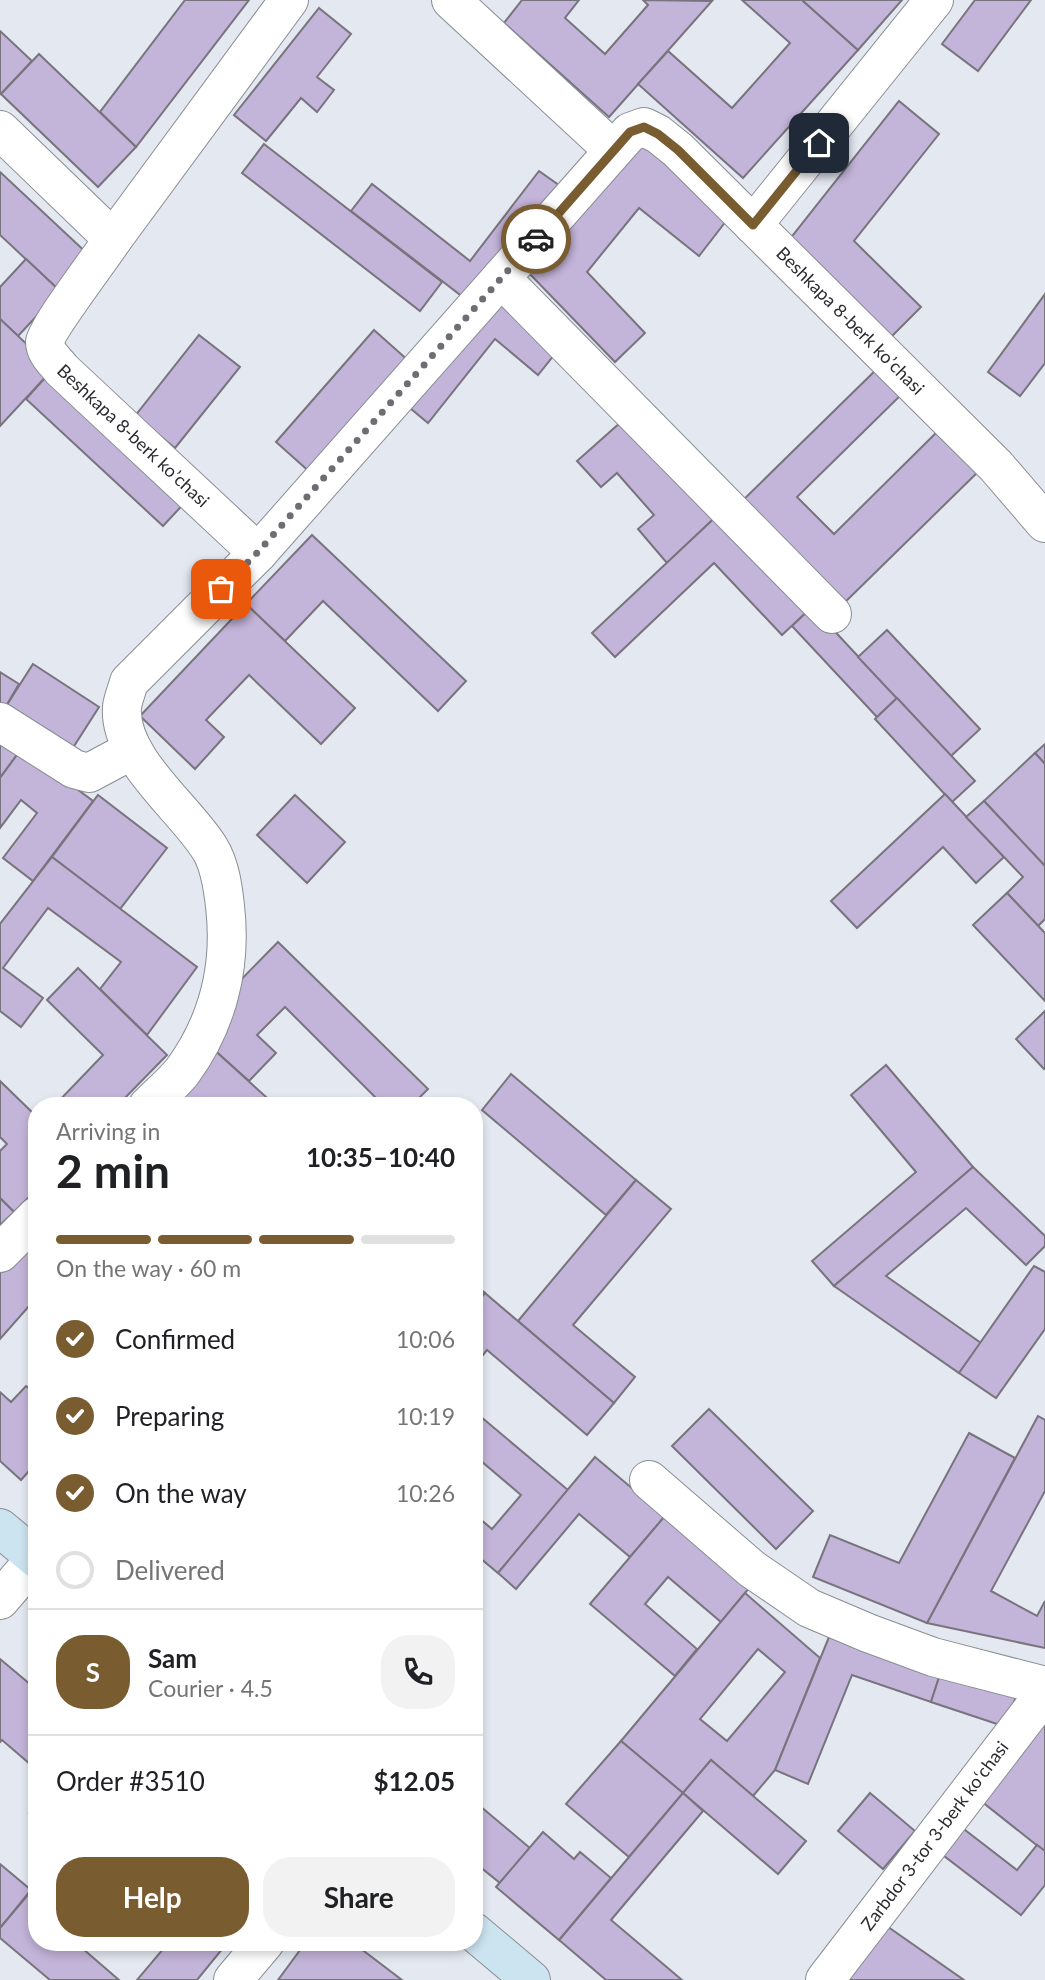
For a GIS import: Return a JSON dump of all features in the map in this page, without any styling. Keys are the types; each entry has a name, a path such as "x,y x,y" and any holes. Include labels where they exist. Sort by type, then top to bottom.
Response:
{"main road":[{"path":"0,1528 28,1552"},
{"path":"483,1940 531,1980"}],"street":[{"name":"Beshkapa 8-berk koʼchasi","path":"258,552 62,370 47,352 45,340 113,239 289,0"},
{"path":"451,0 613,150"},
{"path":"753,225 933,0"},
{"name":"Beshkapa 8-berk koʼchasi","path":"157,1097 181,1073 208,1030 224,982 229,932 223,888 211,850 132,750 124,730 122,707 129,681 258,552 630,132 644,127 658,134 996,466 1045,523"},
{"path":"0,130 113,239"},
{"path":"501,278 832,614"},
{"path":"0,722 74,769 89,773 132,750"},
{"path":"0,1253 28,1225"},
{"path":"649,1480 752,1569 810,1608 933,1657 1045,1686"},
{"path":"0,1600 28,1568"},
{"name":"Zarbdor 3-tor 3-berk koʻchasi","path":"825,1980 1045,1693"},
{"path":"233,1980 257,1951"}],"building":[{"path":"185,0 249,0 136,147 100,112"},
{"path":"522,0 579,0 565,18 605,54 648,5 643,0 712,1 609,117 504,23"},
{"path":"742,0 802,0 858,50 743,178 638,84 668,51 732,108 790,43"},
{"path":"802,0 902,0 858,50"},
{"path":"975,0 1031,0 978,71 942,44"},
{"path":"319,8 351,34 317,77 334,90 317,112 301,98 266,141 234,115"},
{"path":"0,31 32,61 1,94 0,93"},
{"path":"39,54 136,147 98,187 1,94"},
{"path":"899,101 939,134 854,241 921,307 886,342 786,244"},
{"path":"630,135 730,216 699,256 639,208 587,272 645,333 615,362 524,268"},
{"path":"264,144 442,282 420,311 242,173"},
{"path":"539,171 563,188 472,304 351,211 372,184 470,261"},
{"path":"0,172 91,257 60,291 0,235"},
{"path":"26,259 60,291 18,336 0,319 0,287"},
{"path":"496,291 562,345 538,375 495,339 428,423 404,403"},
{"path":"1045,294 1045,363 1020,396 988,372"},
{"path":"0,319 53,369 0,426"},
{"path":"374,330 410,362 312,474 276,442"},
{"path":"199,335 240,367 175,448 135,416"},
{"path":"883,363 907,389 797,497 834,534 943,426 983,467 838,609 737,506"},
{"path":"53,369 190,497 163,526 26,399"},
{"path":"630,414 722,511 667,563 638,529 654,515 617,473 601,487 577,461"},
{"path":"722,511 812,607 782,635 714,563 615,657 592,633"},
{"path":"312,535 466,681 438,711 323,601 285,641 246,604"},
{"path":"246,604 355,708 321,744 249,675 206,720 224,737 195,769 140,716"},
{"path":"812,607 897,698 877,717 792,626"},
{"path":"887,630 980,729 951,756 858,657"},
{"path":"33,664 99,707 69,754 3,711"},
{"path":"0,672 19,684 3,711 0,709"},
{"path":"897,698 975,781 952,802 875,719"},
{"path":"0,732 22,748 0,778"},
{"path":"1045,744 1045,764 1035,753"},
{"path":"22,748 93,801 33,881 3,858 37,813 21,800 0,828 0,778"},
{"path":"1035,753 1045,764 1045,866 984,801"},
{"path":"945,794 1004,857 976,883 943,847 857,928 831,901"},
{"path":"98,795 167,848 120,909 52,857"},
{"path":"295,795 345,842 307,883 257,835"},
{"path":"984,801 1045,866 1045,919 1038,926 1007,893 1023,877 966,817"},
{"path":"52,857 197,967 147,1035 100,989 121,962 48,908 3,968 43,998 21,1027 0,1011 0,924"},
{"path":"1007,893 1045,933 1045,1001 973,925"},
{"path":"278,942 428,1089 420,1097 375,1097 285,1007 257,1035 276,1053 249,1081 211,1047 223,998"},
{"path":"78,968 167,1055 126,1097 63,1097 103,1055 47,1000"},
{"path":"1045,1011 1045,1068 1044,1069 1016,1039"},
{"path":"211,1047 266,1097 166,1097"},
{"path":"886,1065 973,1167 834,1286 812,1261 916,1172 851,1095"},
{"path":"511,1074 636,1180 606,1215 483,1109"},
{"path":"0,1081 28,1108 28,1198 14,1212 0,1198 0,1151 7,1144 0,1137"},
{"path":"973,1167 1045,1236 1045,1246 1026,1265 966,1208 886,1276 981,1343 959,1373 834,1286"},
{"path":"636,1180 671,1209 573,1325 635,1377 614,1403 518,1321"},
{"path":"0,1198 14,1212 0,1225"},
{"path":"28,1236 28,1307 0,1339 0,1268"},
{"path":"1034,1266 1045,1272 1045,1329 996,1398 959,1373"},
{"path":"485,1293 614,1403 587,1435 487,1350 483,1355"},
{"path":"26,1386 28,1388 28,1472 21,1480 0,1461 0,1392 11,1402"},
{"path":"709,1409 813,1511 776,1549 672,1446"},
{"path":"1038,1416 1045,1420 1045,1491 991,1591 1037,1616 1045,1601 1045,1648 927,1623"},
{"path":"483,1419 568,1490 498,1573 483,1560 483,1522 492,1529 521,1495 483,1463"},
{"path":"969,1433 1015,1458 927,1623 813,1577 830,1535 899,1563"},
{"path":"595,1457 665,1516 630,1557 579,1514 516,1589 498,1573"},
{"path":"665,1516 750,1587 721,1622 668,1577 645,1604 697,1649 675,1676 590,1604"},
{"path":"745,1593 820,1658 775,1770 753,1796 711,1760 683,1793 621,1741","holes":["758,1649 785,1672 727,1741 700,1719"]},
{"path":"831,1632 942,1668 931,1702 852,1675 808,1784 775,1770"},
{"path":"0,1659 28,1682 28,1762 2,1740 0,1742"},
{"path":"942,1668 1017,1693 1006,1727 931,1702"},
{"path":"1045,1709 1045,1850 1044,1851 976,1797"},
{"path":"621,1741 683,1793 629,1857 566,1804"},
{"path":"711,1760 806,1841 778,1874 683,1793"},
{"path":"683,1793 703,1811 611,1920 682,1980 606,1980 559,1940"},
{"path":"870,1793 915,1831 883,1869 838,1831"},
{"path":"483,1809 530,1848 500,1883 483,1869"},
{"path":"956,1823 1017,1870 1037,1845 1045,1851 1045,1885 1021,1915 935,1849"},
{"path":"543,1832 574,1859 580,1852 611,1878 559,1940 496,1887"},
{"path":"0,1864 28,1887 28,1894 0,1928"},
{"path":"28,1895 28,1951 85,1951 119,1980 50,1980 0,1938 0,1928"},
{"path":"881,1922 964,1980 840,1980"},
{"path":"161,1951 221,1951 197,1980 137,1980"},
{"path":"299,1951 364,1951 402,1980 278,1980"}],"way so far":[{"path":"221,589 258,552 536,239"}],"route":[{"path":"536,239 630,132 644,127 678,150 753,225 819,143"}]}
